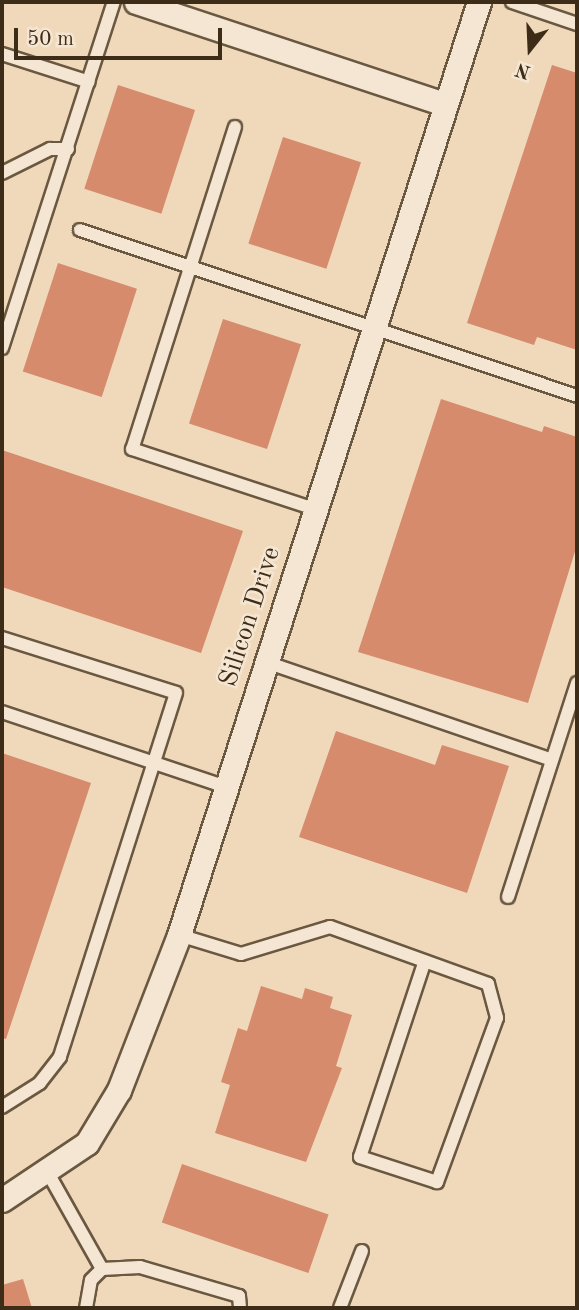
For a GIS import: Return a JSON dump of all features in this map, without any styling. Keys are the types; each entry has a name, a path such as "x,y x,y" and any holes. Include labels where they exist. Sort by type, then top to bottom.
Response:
{"street":[{"path":"136,2 444,104"},
{"name":"Silicon Drive","path":"2,1200 48,1173 87,1143 118,1090 179,935 371,330 479,2"}],"lane":[{"path":"2,345 114,2"},
{"path":"512,2 577,24"},
{"path":"2,54 89,82"},
{"path":"235,127 132,449 315,509"},
{"path":"2,173 50,149 68,149"},
{"path":"80,230 190,264 371,330 577,396"},
{"path":"2,638 176,693 157,763 60,1057 40,1083 2,1107"},
{"path":"266,662 552,760"},
{"path":"508,897 577,683"},
{"path":"2,712 226,787"},
{"path":"179,935 241,954 330,927 425,961 488,984 497,1018 437,1182 360,1157 425,961"},
{"path":"48,1173 102,1269"},
{"path":"341,1308 362,1251"},
{"path":"86,1308 91,1280 102,1269 140,1267 239,1296 240,1308"}],"building":[{"path":"552,65 577,73 577,350 537,337 534,345 467,323"},
{"path":"118,85 195,110 161,214 84,189"},
{"path":"283,137 361,162 326,269 248,244"},
{"path":"58,263 137,289 102,397 23,371"},
{"path":"223,319 301,344 267,449 189,424"},
{"path":"441,399 542,432 544,426 577,437 577,545 528,703 358,652"},
{"path":"2,450 243,531 201,653 2,587"},
{"path":"336,731 435,765 442,745 509,766 467,893 299,837"},
{"path":"2,753 91,783 6,1039 2,1038"},
{"path":"261,986 302,999 305,988 333,997 330,1008 352,1015 336,1066 342,1068 306,1162 215,1133 230,1085 221,1082 238,1028 247,1031"},
{"path":"182,1164 329,1214 308,1273 162,1223"},
{"path":"23,1279 32,1308 2,1308 2,1285"}]}
